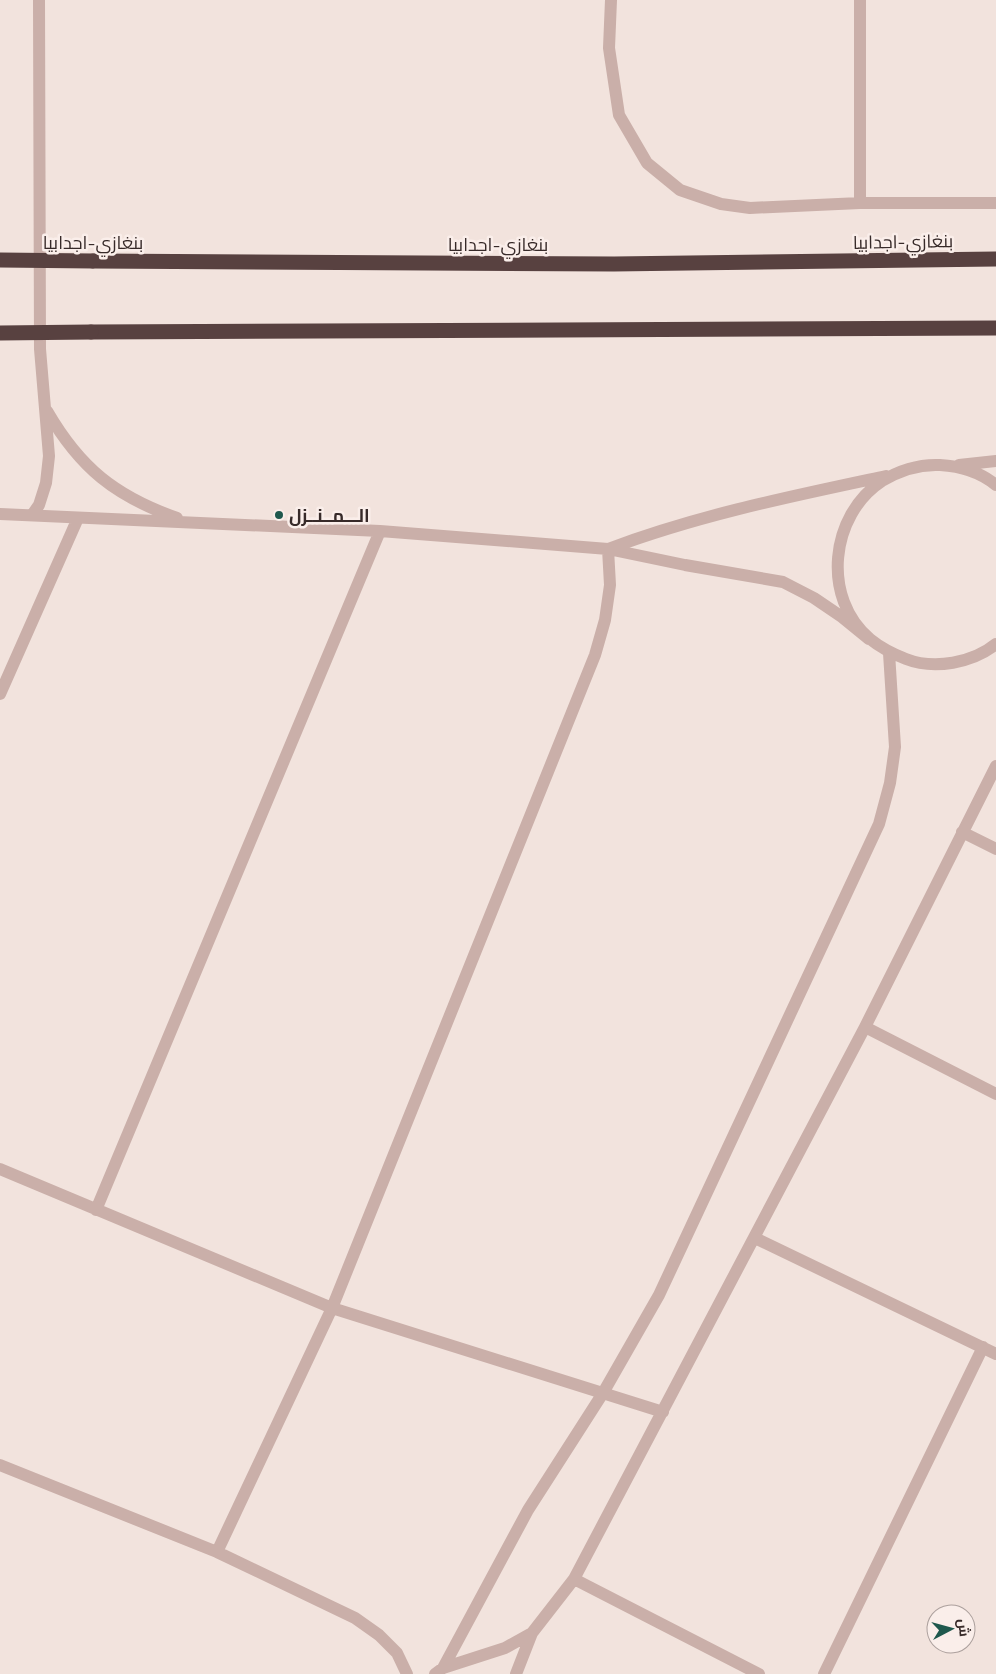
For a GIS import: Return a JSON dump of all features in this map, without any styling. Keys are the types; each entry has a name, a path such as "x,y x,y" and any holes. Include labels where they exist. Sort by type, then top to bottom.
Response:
{"highway":[{"name":"بنغازي-اجدابيا","path":"0,260 614,264 996,259"},
{"path":"0,333 996,328"}],"street":[{"path":"32,515 39,505 43,494 49,456 40,349 39,0"},
{"path":"611,0 609,48 619,115 647,163 680,190 721,204 750,208 860,202 996,203"},
{"path":"860,0 860,202"},
{"path":"44,406 59,432 77,456 98,477 149,508 177,518 206,524"},
{"path":"951,466 996,461"},
{"path":"608,549 678,525 931,464 951,466 974,472 996,485"},
{"path":"869,639 853,620 842,598 837,574 838,550 844,526 856,505 873,487 894,474"},
{"path":"0,514 380,531 608,549 783,582 814,598 842,616 889,653 914,662 940,665 966,660 990,650 996,644"},
{"path":"0,694 78,518"},
{"path":"96,1210 380,531"},
{"path":"217,1552 332,1308 595,655 605,620 610,585 608,549"},
{"path":"439,1671 528,1510 603,1393 659,1295 879,824 890,783 896,748 889,653"},
{"path":"516,1674 532,1633 574,1579 755,1238 865,1027 996,766"},
{"path":"962,832 996,849"},
{"path":"865,1027 996,1094"},
{"path":"0,1169 332,1308 663,1412"},
{"path":"755,1238 996,1354"},
{"path":"824,1674 983,1348"},
{"path":"0,1465 217,1552 355,1618 379,1635 397,1653 408,1674"},
{"path":"574,1579 759,1674"},
{"path":"439,1671 505,1648 532,1633"}],"place":[{"name":"الـــمــنــزل","path":"279,515"}]}
